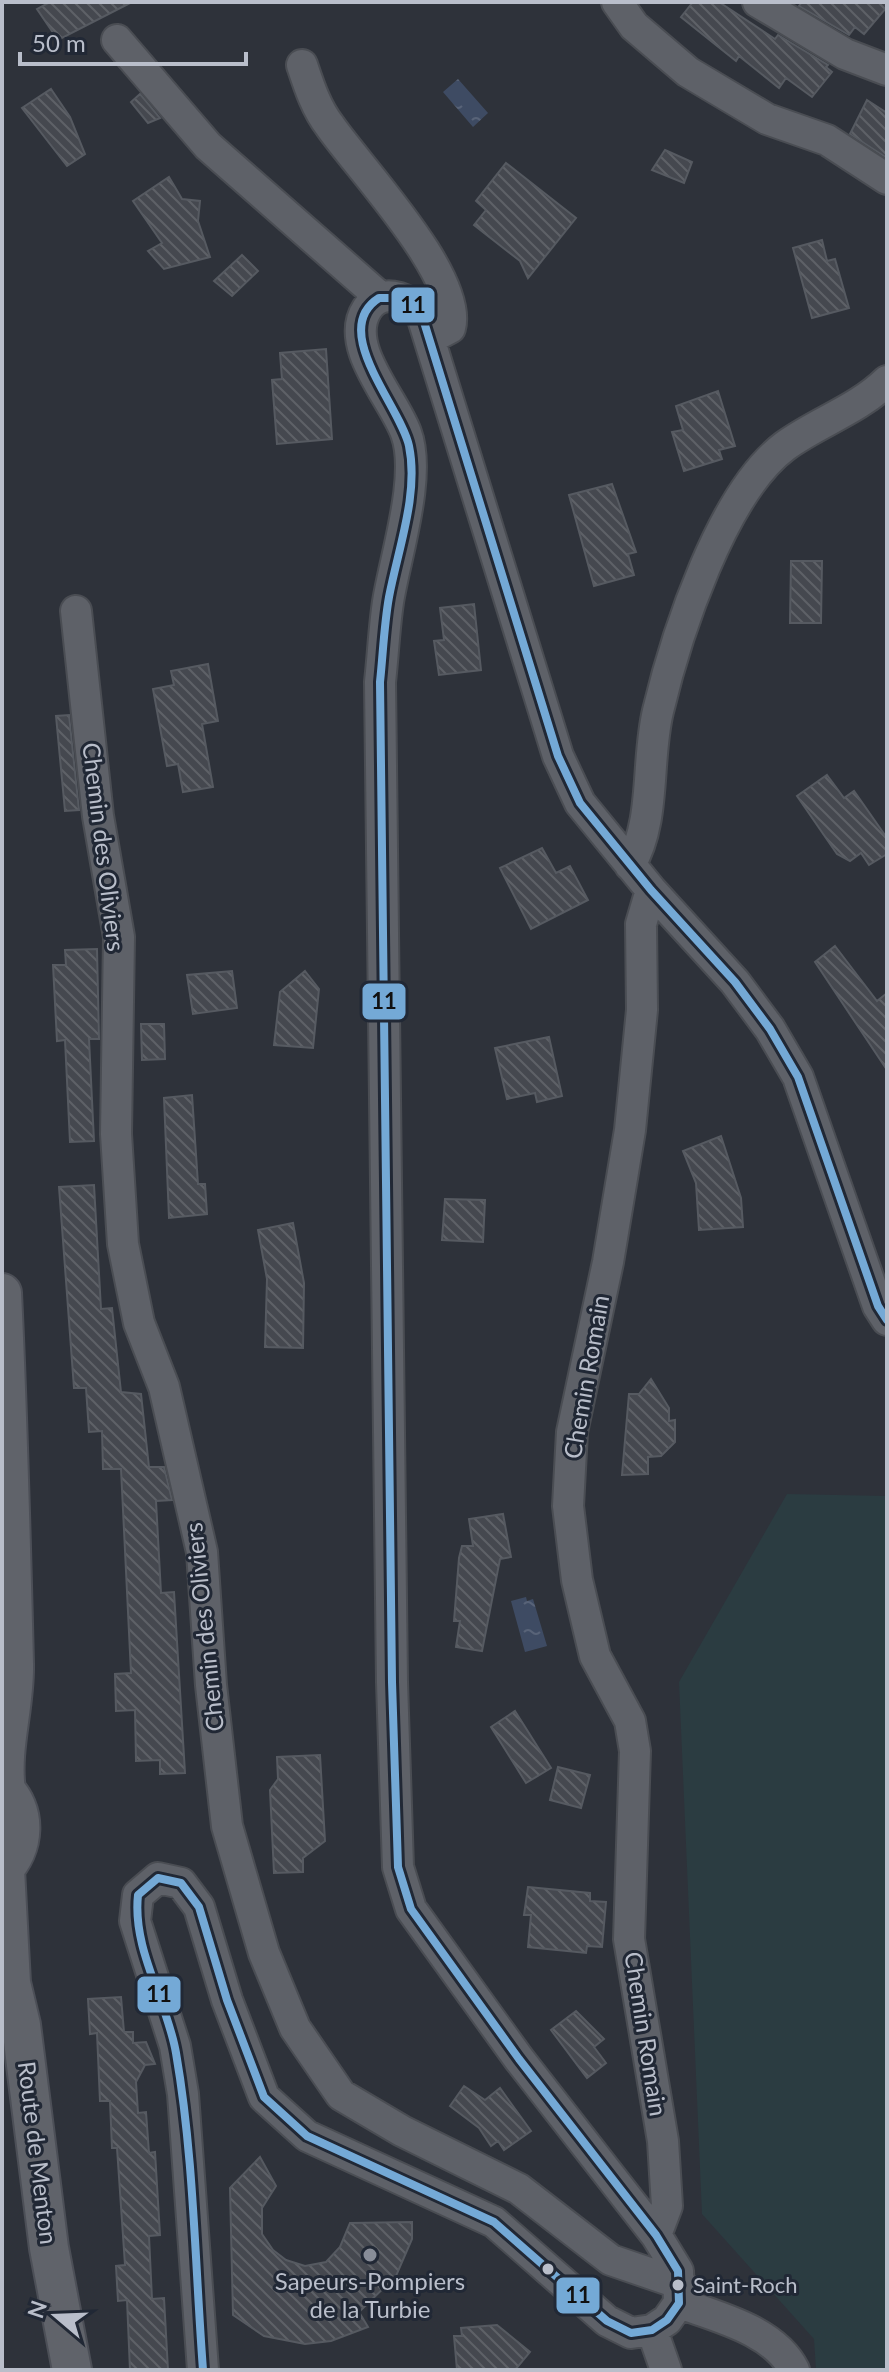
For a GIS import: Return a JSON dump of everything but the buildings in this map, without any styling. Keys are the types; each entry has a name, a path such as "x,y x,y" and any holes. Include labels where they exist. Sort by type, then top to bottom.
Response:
{"main road":[{"path":"2,1293 13,1498 7,1652 14,1667 3,1768 4,1789 16,1806 21,1824 20,1842 3,1870"},
{"name":"Route de Menton","path":"3,1870 6,1975 21,2025 49,2248 72,2370"}],"street":[{"path":"617,2 634,26 688,72 767,119 827,140 887,179"},
{"path":"758,2 845,54 887,70"},
{"path":"117,40 208,146 380,297"},
{"path":"302,65 314,100 329,126 381,187 442,282 454,315 450,328 431,338"},
{"path":"203,2370 183,2094 175,2046 135,1921 138,1895 158,1878 181,1883 199,1907 227,2000 264,2097 307,2136 494,2222 607,2321 631,2333 652,2330 667,2320 680,2294 673,2259 519,2059 411,1909 398,1867 392,1682 380,682 387,604 410,488 407,434 370,367 361,334 367,309 380,297 403,296 420,309 558,756 580,803 651,890 735,982 770,1029 798,1077 878,1306 887,1320"},
{"path":"630,865 644,842 651,742 670,661 729,513 750,481 785,446 866,401 887,381"},
{"name":"Chemin des Oliviers","path":"76,611 98,816 119,937 116,1134 123,1244 139,1323 164,1387 202,1552 211,1685 227,1826 264,1953 295,2028 341,2095 402,2131 519,2189 611,2260 766,2339 788,2358 794,2370"},
{"name":"Chemin Romain","path":"651,890 641,924 642,1010 630,1130 608,1262 572,1432 568,1506 577,1580 595,1656 630,1721 635,1751 629,1939 663,2141 667,2206 656,2235"},
{"path":"587,2303 611,2260"},
{"path":"652,2330 666,2370"}],"shaded area":[{"path":"787,1494 887,1496 887,2370 816,2370 814,2339 702,2214 679,1682"}],"water":[{"path":"458,79 488,113 473,127 443,92"},
{"path":"526,1597 527,1601 533,1599 547,1646 525,1652 511,1601"}],"transit line":[{"name":"11","path":"203,2370 182,2092 172,2033 145,1955 138,1915 138,1895 158,1878 181,1883 199,1907 227,2000 264,2097 307,2136 494,2222 607,2321 631,2333 652,2330 667,2320 679,2303 678,2271 656,2235 519,2059 411,1909 398,1867 392,1682 380,682 389,597 409,502 411,464 403,430 364,349 361,329 365,312 379,298 400,298 420,309 558,756 580,803 651,890 735,982 770,1029 798,1077 878,1306 887,1320"}],"place":[{"name":"Sapeurs-Pompiers de la Turbie","path":"370,2255"},
{"name":"Saint-Roch","path":"678,2285"}]}
